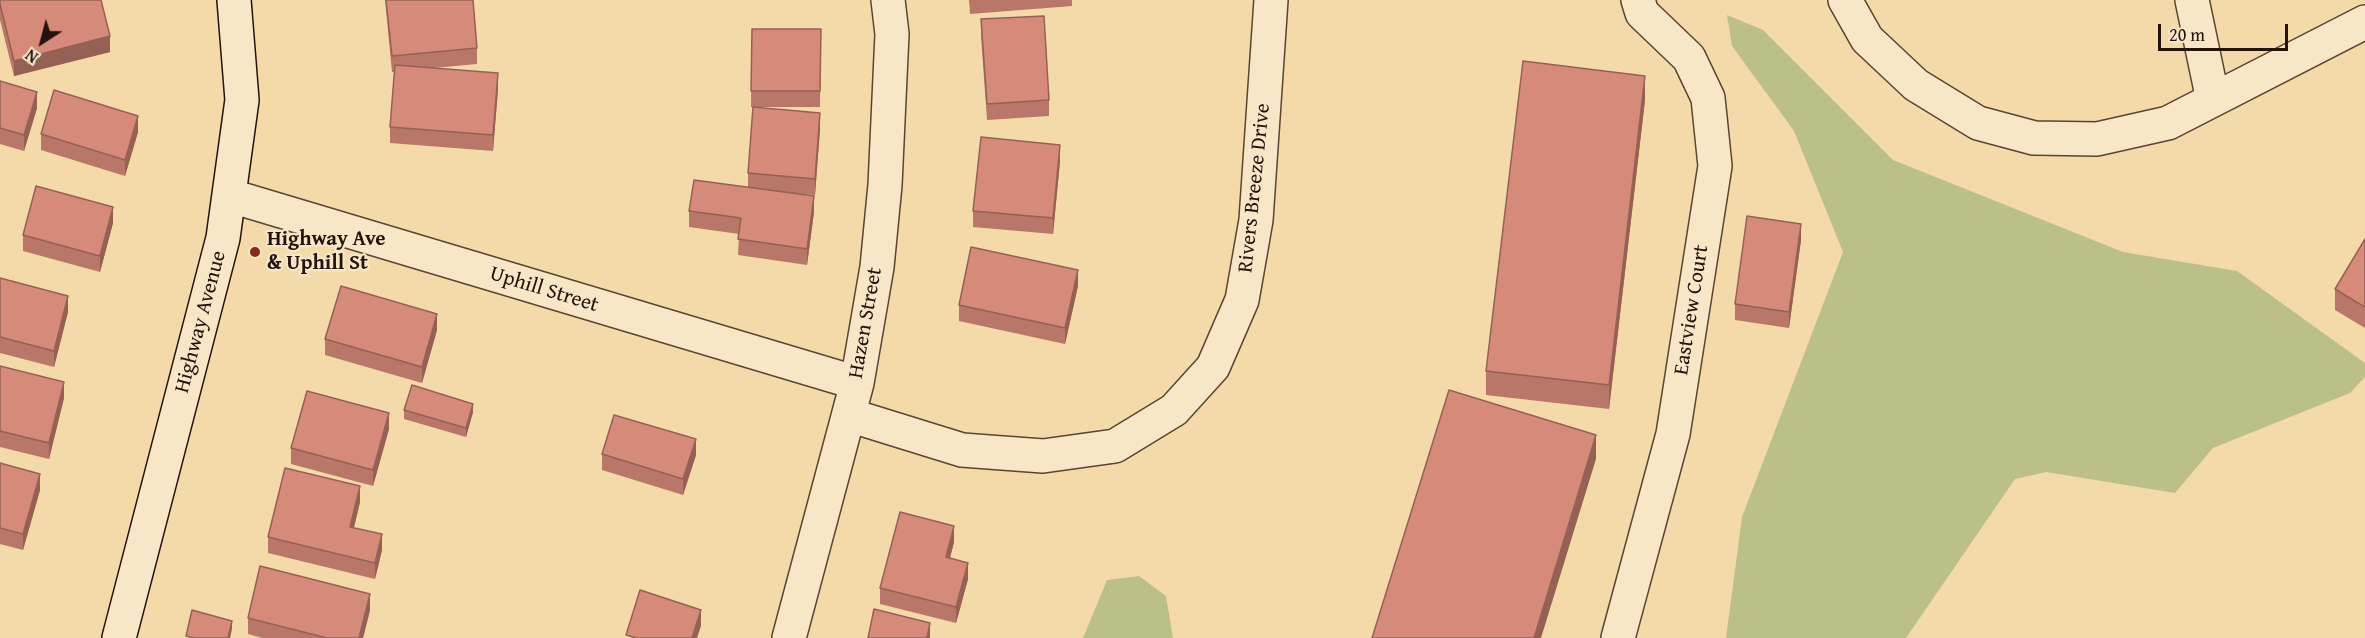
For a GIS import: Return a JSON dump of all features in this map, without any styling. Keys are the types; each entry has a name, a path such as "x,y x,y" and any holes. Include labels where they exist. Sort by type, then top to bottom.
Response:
{"street":[{"name":"Highway Avenue","path":"119,638 224,237 242,100 234,0"},
{"name":"Hazen Street","path":"789,638 849,415 877,267 885,185 892,34 888,0"},
{"name":"Rivers Breeze Drive","path":"849,415 962,450 1043,456 1115,446 1174,410 1213,368 1242,300 1256,220 1271,0"},
{"name":"Eastview Court","path":"1618,638 1673,434 1715,166 1708,98 1689,58 1642,13 1638,0"},
{"path":"1845,0 1867,39 1916,85 1978,123 2034,138 2097,139 2168,123 2365,22"},
{"path":"2192,0 2213,100"},
{"name":"Uphill Street","path":"231,196 856,383"}],"green space":[{"path":"1727,15 1763,30 1893,160 2123,252 2237,271 2365,363 2365,377 2350,393 2213,448 2175,493 2046,472 2015,479 1906,638 1726,638 1742,517 1843,252 1794,131 1732,46"},
{"path":"1139,576 1166,596 1173,638 1083,638 1107,580"}],"building":[{"path":"0,0 101,0 110,36 14,61"},
{"path":"386,0 473,0 477,48 392,56"},
{"path":"1044,16 1049,100 987,104 981,19"},
{"path":"752,29 821,29 820,91 751,91"},
{"path":"1523,61 1645,76 1609,385 1486,371"},
{"path":"395,65 498,73 493,135 390,127"},
{"path":"0,81 37,92 24,135 0,128"},
{"path":"54,90 138,116 125,160 41,134"},
{"path":"753,107 820,113 815,179 748,173"},
{"path":"981,137 1060,145 1053,218 973,211"},
{"path":"694,180 814,196 807,249 738,239 741,218 689,211"},
{"path":"36,186 113,207 100,256 23,235"},
{"path":"1747,216 1801,224 1789,312 1735,304"},
{"path":"2365,239 2365,307 2335,289"},
{"path":"971,247 1078,270 1065,328 959,305"},
{"path":"0,278 68,296 54,351 0,337"},
{"path":"341,286 437,314 422,367 325,339"},
{"path":"0,366 64,382 49,443 0,431"},
{"path":"412,385 473,404 466,428 404,410"},
{"path":"1449,390 1596,435 1534,638 1372,638"},
{"path":"307,391 389,413 373,470 291,448"},
{"path":"614,415 696,439 683,479 602,454"},
{"path":"0,463 40,474 23,534 0,528"},
{"path":"285,468 360,486 350,527 382,534 375,563 268,537"},
{"path":"900,512 954,526 946,557 968,563 956,607 880,588"},
{"path":"260,566 370,594 359,638 327,638 248,618"},
{"path":"640,590 701,610 692,638 636,638 626,635"},
{"path":"874,609 930,623 927,638 868,638"},
{"path":"192,610 232,621 228,638 186,636"}],"place":[{"name":"Highway Ave & Uphill St","path":"255,252"}]}
